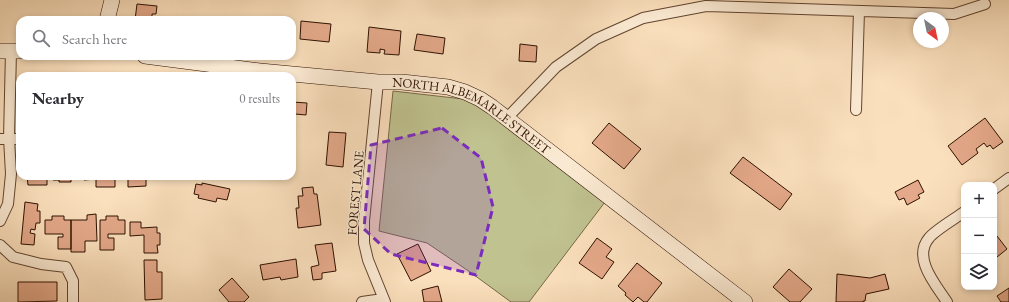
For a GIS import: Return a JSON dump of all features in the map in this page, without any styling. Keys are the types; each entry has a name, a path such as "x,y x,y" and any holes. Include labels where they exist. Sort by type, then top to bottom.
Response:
{"street":[{"path":"108,16 112,0"},
{"path":"506,119 556,67 596,39 643,18 706,6 954,14 985,4"},
{"path":"856,110 859,11"},
{"path":"0,221 8,204 10,174 5,139 10,51"},
{"name":"NORTH ALBEMARLE STREET","path":"176,60 271,72"},
{"name":"NORTH ALBEMARLE STREET","path":"296,74 448,87 465,92 480,99 745,302"},
{"name":"FOREST LANE","path":"378,82 364,222 364,244 368,260 384,300"},
{"path":"5,139 16,139"},
{"path":"997,187 1009,178"},
{"path":"947,302 928,272 924,264 923,254 929,238 961,214"},
{"path":"0,245 13,257 41,264 66,267 73,281 73,302"},
{"path":"362,302 384,300"}],"highlighted area":[{"path":"442,128 481,158 493,207 476,275 391,254 364,229 371,145"}],"green space":[{"path":"393,91 472,100 605,202 529,302 511,302 427,243 379,231"}],"building":[{"path":"137,4 157,6 156,14 152,14 152,16 136,16"},
{"path":"301,21 331,24 329,42 300,39"},
{"path":"369,27 401,31 399,55 384,54 385,50 380,49 380,53 367,52"},
{"path":"417,34 445,38 443,54 414,50"},
{"path":"520,44 537,46 536,62 519,61"},
{"path":"296,102 307,103 306,115 296,114"},
{"path":"985,118 1003,142 993,149 990,145 987,147 984,143 976,149 978,153 962,165 948,146"},
{"path":"609,123 641,149 624,169 592,143"},
{"path":"329,132 346,133 343,167 326,165"},
{"path":"743,157 792,194 780,210 730,173"},
{"path":"27,180 47,180 47,185 28,185"},
{"path":"59,180 71,180 71,182 59,182"},
{"path":"96,180 115,180 115,187 96,187"},
{"path":"128,180 146,180 146,186 128,187"},
{"path":"918,180 924,192 918,195 920,198 907,205 904,198 899,200 895,192"},
{"path":"202,183 230,189 227,200 217,198 216,202 198,198 199,195 194,194 196,184 202,185"},
{"path":"313,187 314,194 317,194 321,225 298,228 296,208 299,208 298,196 303,196 302,188"},
{"path":"25,202 38,204 37,211 40,211 40,223 36,223 35,230 31,229 30,233 35,234 34,245 21,244"},
{"path":"96,214 97,241 85,241 85,252 71,252 71,220 87,220 87,215"},
{"path":"52,216 64,216 64,220 71,220 71,249 58,249 58,237 63,237 63,234 45,234 45,220 52,220"},
{"path":"106,216 118,216 118,220 125,220 125,234 108,234 108,238 114,238 114,250 100,250 100,220 106,220"},
{"path":"130,222 141,222 141,228 157,227 157,233 160,233 160,245 157,245 158,253 144,253 144,235 130,236"},
{"path":"997,236 1007,249 997,257"},
{"path":"597,238 612,249 606,257 614,262 602,279 579,263"},
{"path":"332,243 336,271 322,273 322,279 313,280 311,267 319,265 315,245"},
{"path":"418,244 431,271 411,281 397,254"},
{"path":"296,259 298,277 281,280 280,277 263,280 260,265"},
{"path":"144,260 157,260 157,272 162,272 162,299 145,300"},
{"path":"637,263 662,283 647,302 644,302 638,297 633,302 618,286"},
{"path":"789,269 812,289 800,302 790,302 773,287"},
{"path":"837,274 870,278 885,274 889,289 866,294 865,301 863,302 836,302"},
{"path":"232,278 249,297 244,302 229,302 219,290"},
{"path":"18,282 57,282 57,301 18,302"},
{"path":"438,286 442,302 424,302 422,290"},
{"path":"1009,288 1009,302 1001,302 997,296"}]}
